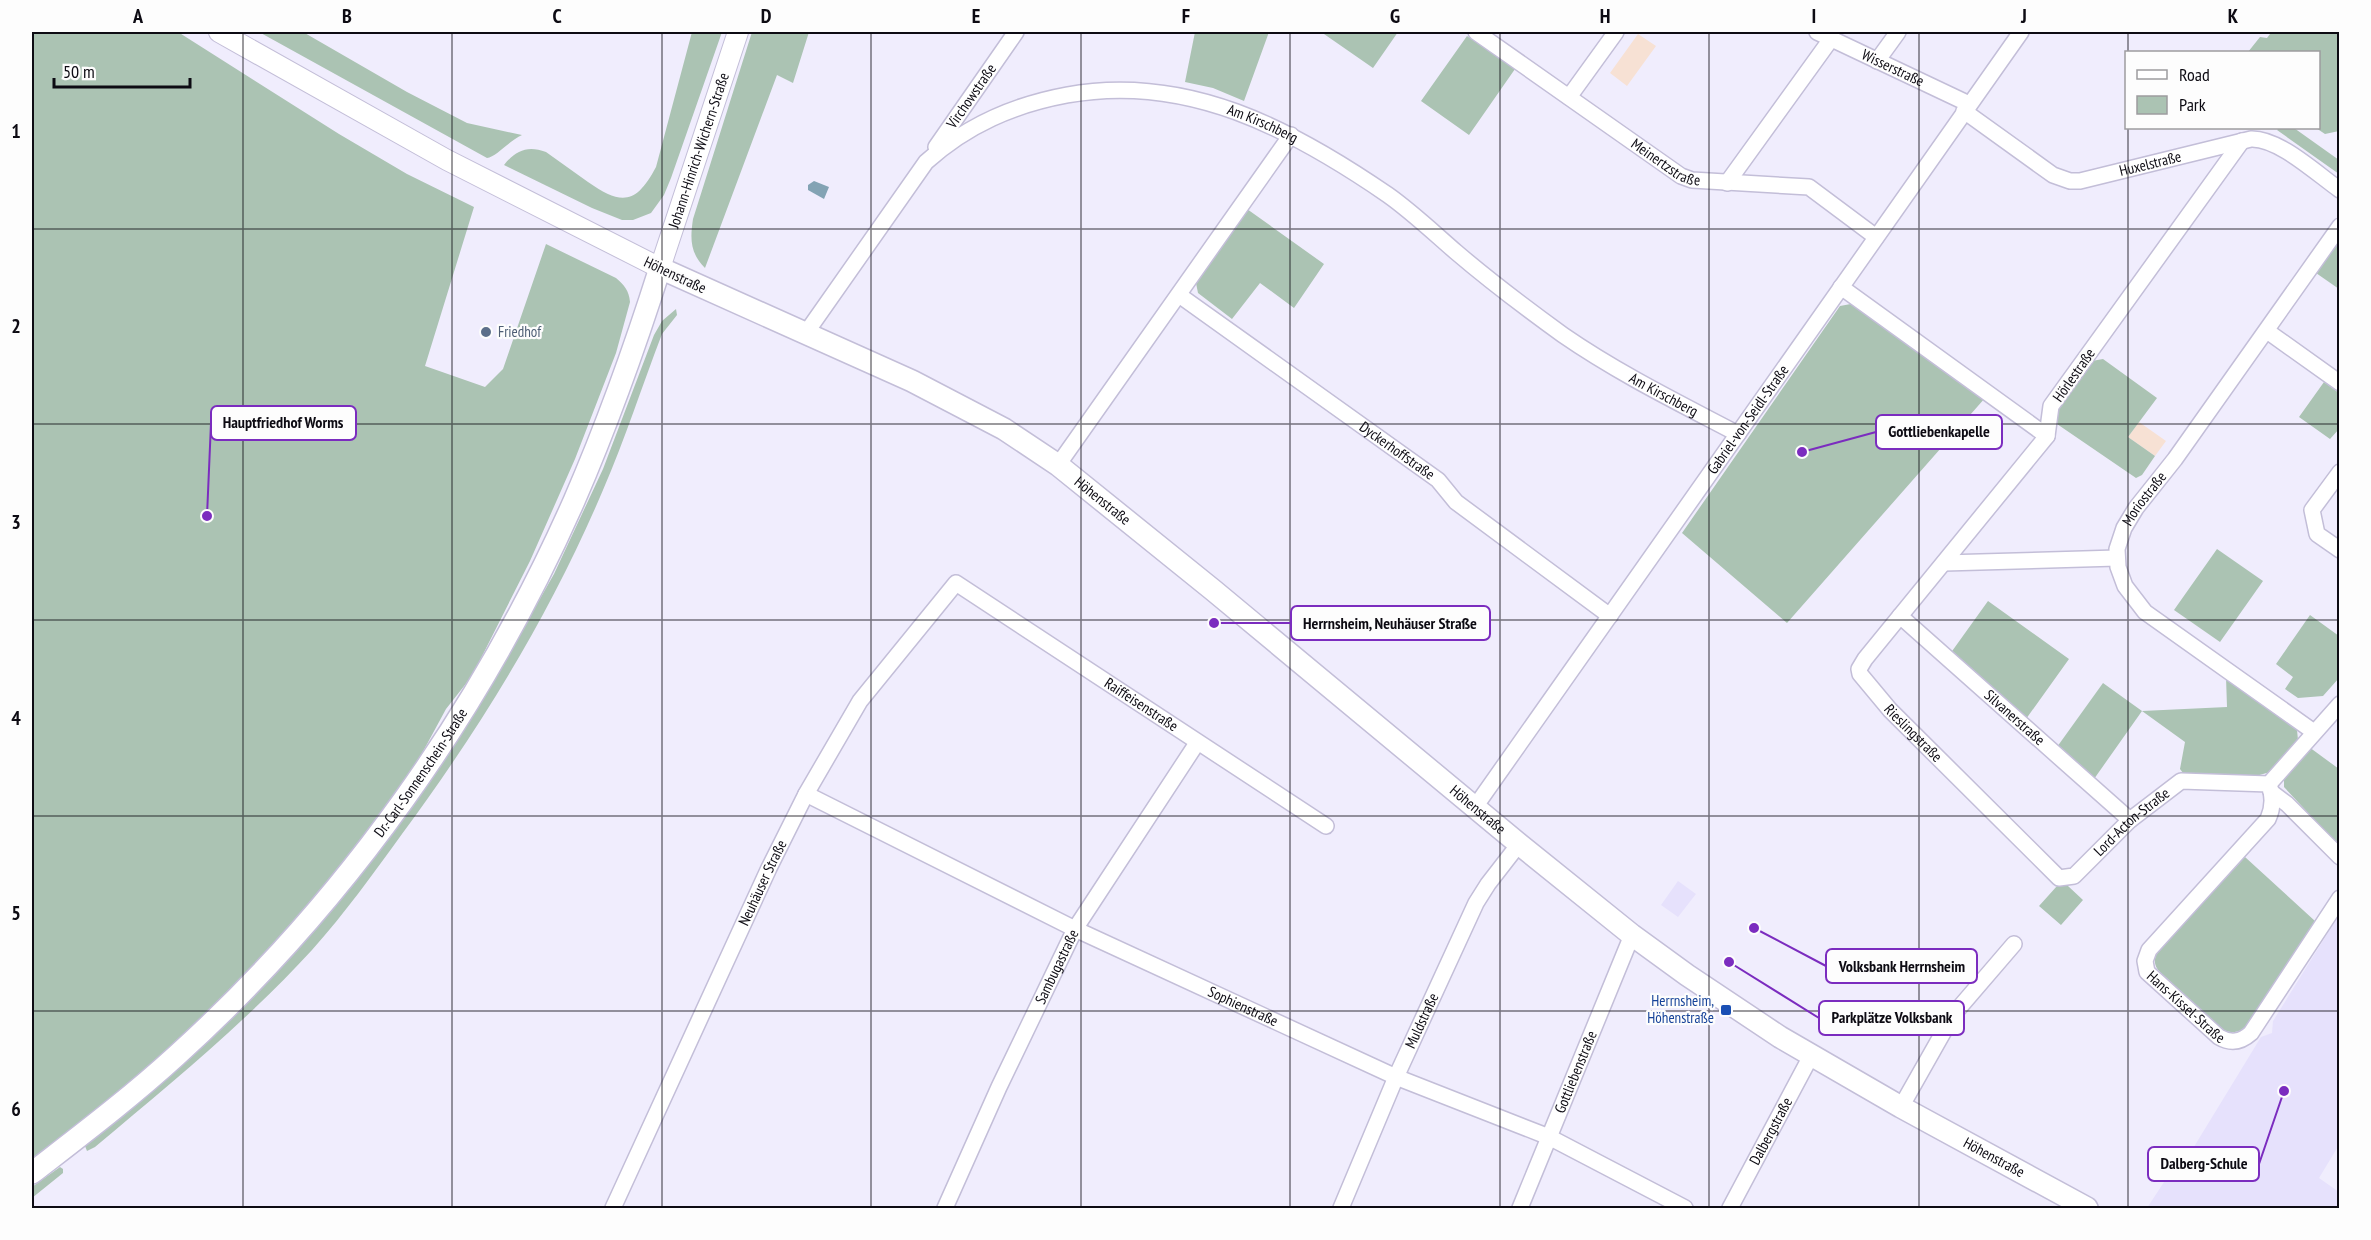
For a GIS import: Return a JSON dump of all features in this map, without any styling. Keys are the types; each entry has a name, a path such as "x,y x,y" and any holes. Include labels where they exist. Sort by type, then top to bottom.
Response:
{"main road":[{"name":"Höhenstraße","path":"660,268 912,381 1004,429 1058,465 1632,934 1780,1037 2061,1202 2086,1209"},
{"name":"Dr.-Carl-Sonnenschein-Straße","path":"32,1173 121,1104 202,1032 297,933 358,862 408,795 454,726 495,658 554,543 608,418 660,268"}],"street":[{"name":"Höhenstraße","path":"219,32 447,160 660,268"},
{"name":"Johann-Hinrich-Wichern-Straße","path":"660,268 738,32"},
{"name":"Virchowstraße","path":"926,162 1016,32"},
{"name":"Meinertzstraße","path":"1476,32 1681,176 1692,180 1809,188 1876,237"},
{"path":"1569,97 1616,32"},
{"name":"Wisserstraße","path":"1817,32 1967,108"},
{"path":"1877,61 1898,32"},
{"name":"Gabriel-von-Seidl-Straße","path":"1475,807 2021,32"},
{"path":"1727,183 1831,39"},
{"name":"Am Kirschberg","path":"806,333 926,162 963,133 1011,109 1039,100 1112,89 1143,89 1195,98 1230,109 1291,135 1389,196 1462,257 1564,335 1646,386 1738,434"},
{"name":"Huxelstraße","path":"1967,108 2053,175 2070,181 2080,181 2260,138 2273,143 2340,190"},
{"path":"1058,465 1291,135"},
{"name":"Hörlestraße","path":"2047,436 2051,406 2242,141"},
{"name":"Moriostraße","path":"2117,558 2120,539 2130,517 2175,459 2340,226"},
{"path":"1841,287 2047,436"},
{"name":"Dyckerhoffstraße","path":"1179,295 1438,480 1456,502 1610,616"},
{"path":"2267,331 2340,383"},
{"name":"Rieslingstraße","path":"2047,436 1861,664 1860,674 1890,710 1961,778 2055,876 2065,879 2074,876"},
{"path":"2340,472 2312,510 2317,534 2340,550"},
{"path":"1944,563 2117,558 2125,586 2145,612 2314,732"},
{"name":"Raiffeisenstraße","path":"956,583 1326,826"},
{"name":"Neuhäuser Straße","path":"613,1209 769,868 806,794 860,701 956,583"},
{"name":"Silvanerstraße","path":"1900,616 2130,820"},
{"path":"2340,704 2314,732 2270,788 2340,857"},
{"name":"Sambugastraße","path":"945,1209 999,1087 1075,929 1197,742"},
{"name":"Lord-Acton-Straße","path":"2074,876 2130,820 2181,781 2270,788"},
{"name":"Hans-Kissel-Straße","path":"2270,788 2271,807 2268,819 2149,950 2145,961 2147,972 2219,1037 2229,1042 2241,1040 2251,1033 2340,898"},
{"name":"Sophienstraße","path":"806,794 1075,929 1396,1077 1549,1137 1685,1209"},
{"name":"Muldstraße","path":"1341,1209 1396,1077 1476,903 1520,844"},
{"name":"Gottliebenstraße","path":"1520,1209 1632,934"},
{"path":"1901,1107 1953,1015 2014,944"},
{"name":"Dalbergstraße","path":"1730,1209 1812,1054"}],"shaded area":[{"path":"1638,34 1656,46 1627,86 1610,73"},
{"path":"2139,422 2166,441 2155,456 2128,437"},
{"path":"1678,881 1696,894 1678,917 1661,905"},
{"path":"2339,915 2339,1145 2319,1178 2339,1192 2339,1208 2147,1208 2187,1147 2192,1150 2261,1037 2272,1033 2273,1021"}],"green space":[{"path":"32,32 178,32 339,134 407,174 474,207 425,366 485,387 503,369 546,244 616,278 626,288 630,302 616,353 575,459 530,561 472,676 446,709 413,770 342,864 299,916 227,994 136,1080 32,1160"},
{"path":"259,32 303,32 407,92 467,123 522,135 495,155 487,158"},
{"path":"692,32 722,32 671,178 664,195 651,213 633,220 622,220 504,165 518,152 528,149 540,150 610,195 627,197 634,195 642,189 656,167"},
{"path":"752,32 809,32 793,83 777,75 705,268 696,257 692,245 693,219"},
{"path":"1195,32 1269,32 1244,101 1213,88 1185,82"},
{"path":"1326,32 1398,32 1373,68 1324,34"},
{"path":"2267,32 2339,32 2339,131 2325,134 2318,129 2320,129 2320,51 2249,51 2260,37 2267,38 2270,34"},
{"path":"1467,36 1515,69 1469,135 1421,101"},
{"path":"2295,129 2339,160 2339,174 2277,130"},
{"path":"1247,209 1324,264 1294,308 1260,283 1232,319 1198,293 1196,283"},
{"path":"2339,240 2339,289 2316,273"},
{"path":"1856,303 1985,398 1787,623 1682,533 1840,306"},
{"path":"676,309 677,315 662,334 603,490 561,581 487,711 431,794 347,908 287,977 207,1052 95,1147 87,1151 85,1146 122,1116 343,895 421,793 455,743 554,574 603,469 654,335 662,321"},
{"path":"2103,359 2157,398 2128,437 2155,456 2142,475 2136,478 2057,424 2055,412 2092,361"},
{"path":"2324,382 2339,393 2339,429 2330,439 2299,417"},
{"path":"2217,549 2263,581 2220,642 2174,610"},
{"path":"1988,601 2069,659 2026,719 1950,654"},
{"path":"2310,615 2339,636 2339,678 2323,696 2298,698 2285,689 2293,677 2276,664"},
{"path":"2226,677 2297,730 2298,740 2270,772 2256,776 2183,773 2180,769 2185,742 2142,711 2227,707"},
{"path":"2103,683 2142,711 2094,779 2057,747"},
{"path":"2309,747 2339,769 2339,846 2284,787 2284,774"},
{"path":"2245,857 2315,921 2246,1027 2237,1032 2231,1032 2222,1029 2160,972 2155,965 2155,960 2158,952"},
{"path":"2057,886 2068,886 2083,900 2061,925 2039,906"},
{"path":"60,1167 63,1173 32,1198 32,1187"}],"water":[{"path":"814,181 829,187 824,199 808,190 808,185"}],"place":[{"name":"Friedhof","path":"486,332"},
{"name":"Gottliebenkapelle","path":"1802,452"},
{"name":"Hauptfriedhof Worms","path":"207,516"},
{"name":"Herrnsheim, Neuhäuser Straße","path":"1214,623"},
{"name":"Volksbank Herrnsheim","path":"1754,928"},
{"name":"Parkplätze Volksbank","path":"1729,962"},
{"name":"Herrnsheim, Höhenstraße","path":"1726,1010"},
{"name":"Dalberg-Schule","path":"2284,1091"}]}
